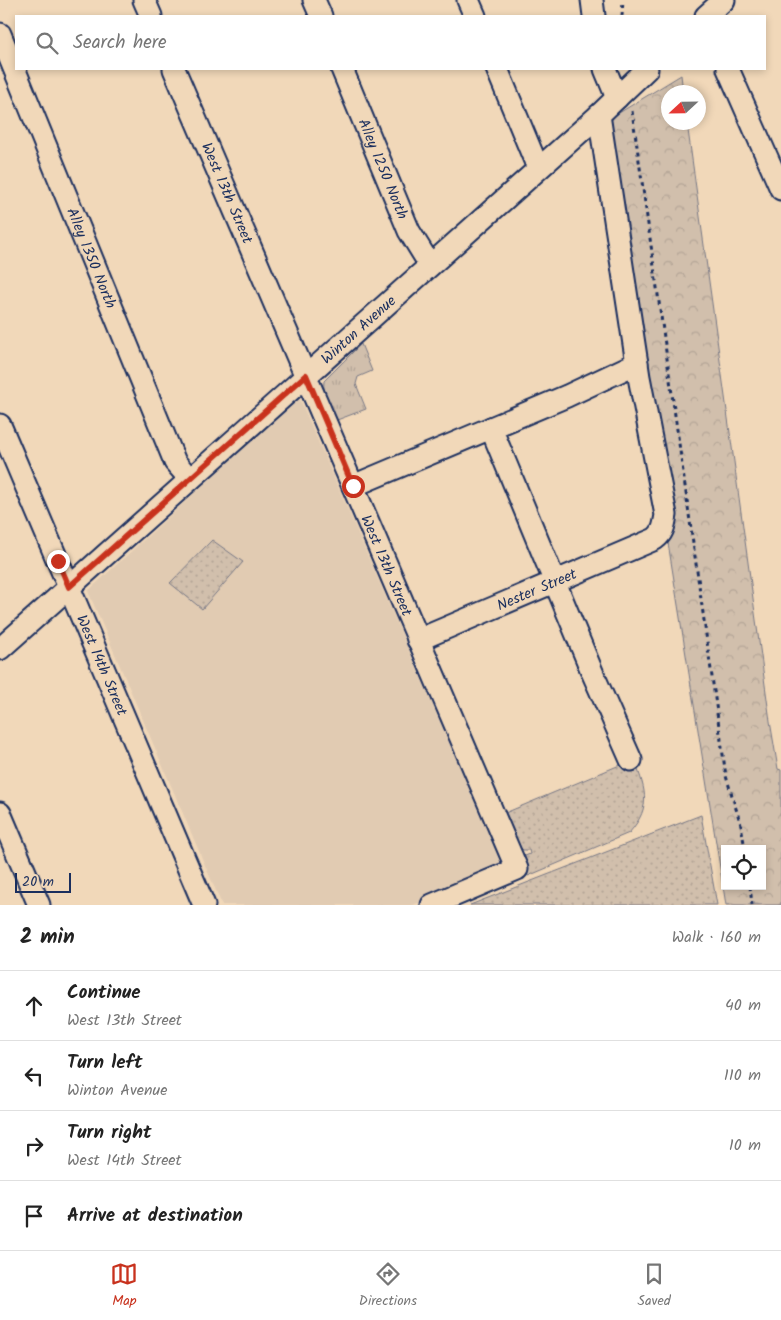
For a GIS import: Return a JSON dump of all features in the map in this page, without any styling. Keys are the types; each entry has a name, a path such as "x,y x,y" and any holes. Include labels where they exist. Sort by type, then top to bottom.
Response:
{"street":[{"path":"144,0 151,15"},
{"path":"314,0 321,15"},
{"path":"468,0 475,15"},
{"path":"592,0 594,15"},
{"path":"707,15 724,0"},
{"name":"Alley 1350 North","path":"0,34 175,462 190,479"},
{"name":"West 13th Street","path":"174,70 517,870 432,905"},
{"name":"Alley 1250 North","path":"342,70 409,232 430,265"},
{"path":"497,70 538,168"},
{"path":"606,70 623,92"},
{"name":"Winton Avenue","path":"0,649 646,70"},
{"path":"728,70 780,182"},
{"path":"353,486 567,396 637,364 599,114"},
{"name":"Nester Street","path":"418,640 655,539 661,534 666,515 637,364"},
{"name":"West 14th Street","path":"0,425 204,905"},
{"path":"491,428 631,760"},
{"path":"0,813 39,905"}],"path":[{"path":"622,15 623,0"},
{"path":"623,92 726,776 741,825 744,845"},
{"path":"750,890 752,905"}],"shaded area":[{"path":"299,397 503,867 413,905 222,905 88,591"}],"green space":[{"path":"681,75 682,85 665,85"},
{"path":"661,87 661,130 688,130 770,721 778,769 781,770 781,905 726,905 724,890 766,890 766,845 721,845 721,874 601,124"},
{"path":"361,344 372,371 358,377 356,384 366,409 337,420 326,396 324,381"},
{"path":"212,540 243,562 202,609 170,583"},
{"path":"633,756 641,777 644,805 642,814 629,833 528,876 519,854 525,856 530,854 529,850 523,850 519,846 505,813 627,762"},
{"path":"701,815 717,905 470,905"}],"route":[{"path":"58,561 69,587 306,375 353,486"}]}
